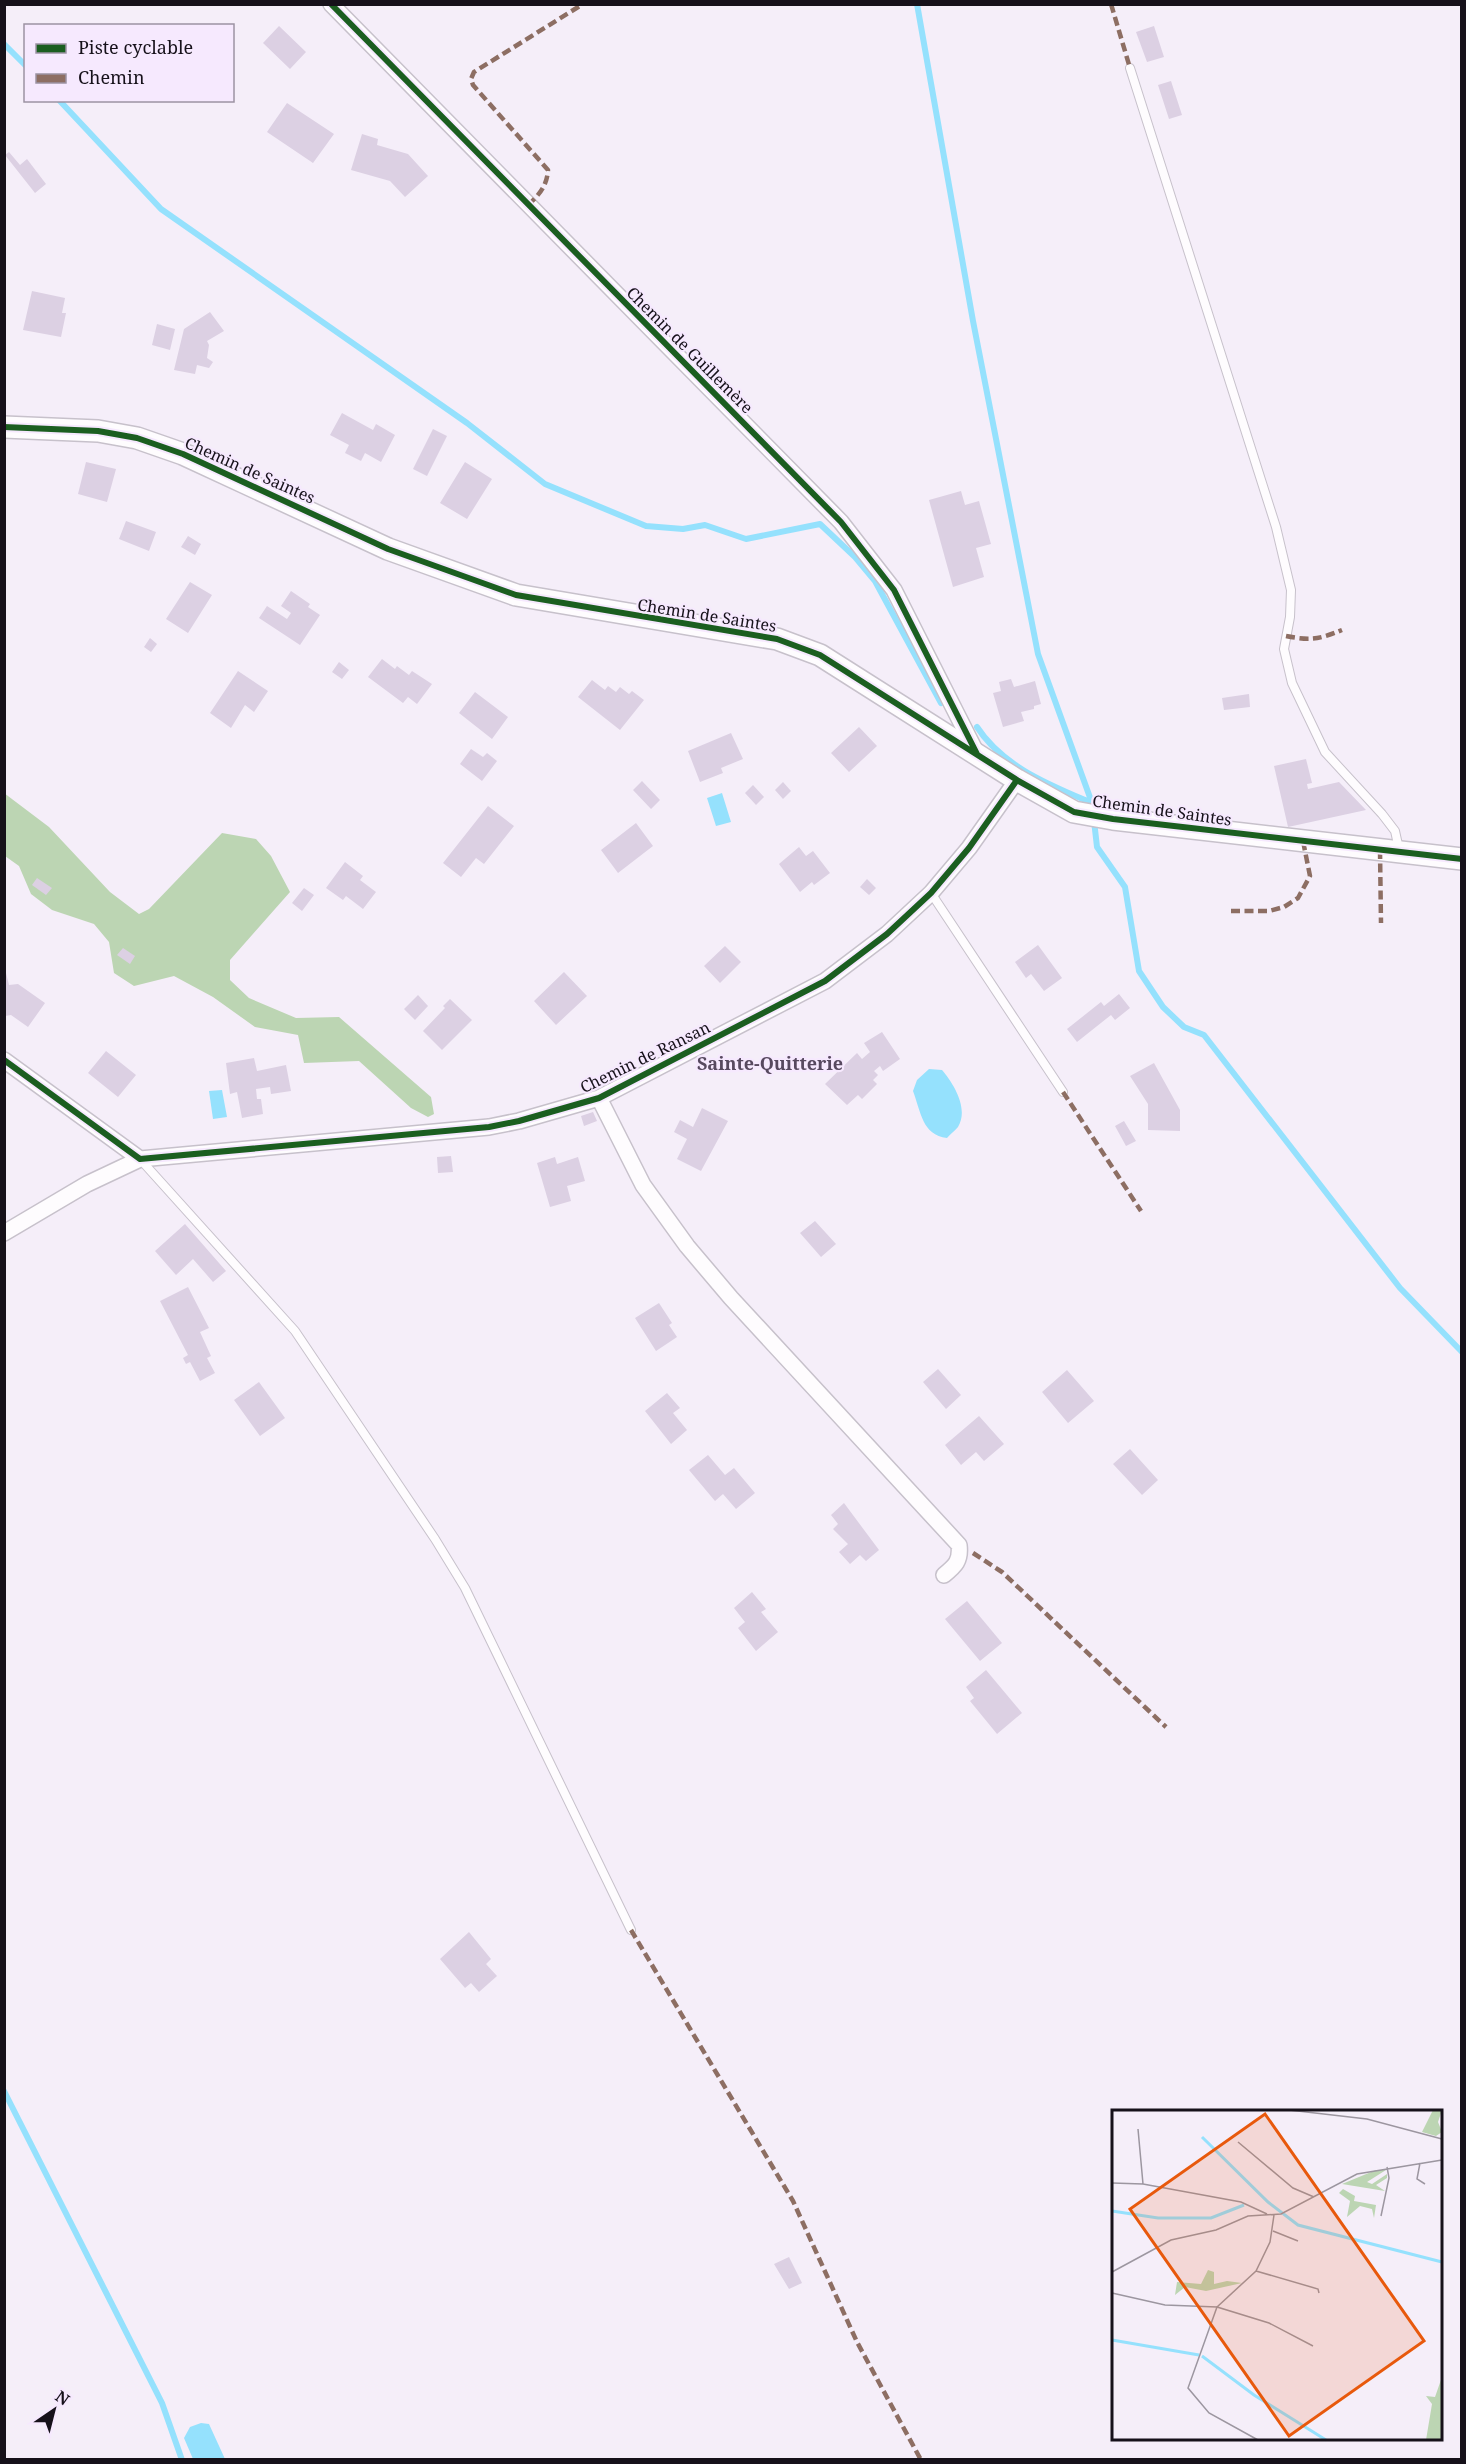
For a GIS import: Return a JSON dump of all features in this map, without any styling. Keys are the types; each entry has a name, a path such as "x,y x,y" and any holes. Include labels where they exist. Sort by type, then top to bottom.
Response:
{"street":[{"name":"Chemin de Guillemère","path":"331,4 842,522 894,590 977,754"},
{"name":"Chemin de Saintes","path":"4,427 98,430 137,438 183,454 388,549 516,595 777,639 820,656 1017,780 1074,812 1113,819 1461,860"},
{"name":"Chemin de Ransan","path":"140,1159 489,1127 519,1121 599,1098 825,981 887,934 931,893 969,848 1017,780"},
{"path":"4,1060 140,1159 87,1184 4,1233"},
{"path":"599,1098 643,1185 687,1246 731,1298 959,1545 960,1554 957,1564 944,1575"}],"lane":[{"path":"1130,68 1281,547 1291,590 1290,617 1284,649 1292,683 1325,753 1395,831 1400,852"},
{"path":"931,893 1063,1092"},
{"path":"140,1159 295,1331 435,1539 465,1588 631,1930"}],"green space":[{"path":"4,793 49,827 110,892 139,914 149,909 222,833 256,839 271,856 290,892 230,960 230,980 249,998 296,1018 339,1017 431,1097 434,1114 428,1117 411,1108 359,1061 304,1063 298,1035 255,1027 213,997 174,976 134,986 114,973 109,942 94,924 52,910 31,894 19,866 5,856"}],"water":[{"path":"722,793 731,822 716,826 707,798"},
{"path":"929,1069 942,1070 959,1097 961,1120 958,1127 947,1138 939,1136 927,1127 913,1091 917,1080"},
{"path":"222,1090 227,1117 213,1119 209,1091"},
{"path":"201,2423 209,2424 225,2459 193,2459 184,2438 190,2427"}],"building":[{"path":"279,26 306,52 290,69 263,43"},
{"path":"1154,26 1164,57 1147,62 1136,32"},
{"path":"1171,81 1182,115 1169,119 1158,85"},
{"path":"287,103 334,134 313,163 267,132"},
{"path":"362,134 378,139 377,145 408,154 428,176 405,197 390,181 351,170"},
{"path":"9,152 20,165 27,159 46,184 35,193 5,155"},
{"path":"32,291 65,298 62,313 66,313 61,337 23,330"},
{"path":"210,312 224,331 207,341 209,345 207,358 213,362 209,368 197,365 195,374 174,370 184,329"},
{"path":"157,324 175,329 170,350 152,345"},
{"path":"342,413 373,430 376,424 395,435 381,462 365,453 361,461 345,453 349,445 330,435"},
{"path":"433,429 447,436 427,476 413,469"},
{"path":"86,462 116,469 107,502 78,494"},
{"path":"465,462 492,479 467,519 440,503"},
{"path":"961,491 965,505 979,501 991,544 976,548 984,577 953,587 929,500"},
{"path":"126,521 156,532 149,551 119,539"},
{"path":"188,536 201,544 195,555 181,547"},
{"path":"190,582 212,595 188,633 166,619"},
{"path":"291,591 310,604 308,607 320,615 300,645 259,618 267,606 287,619 291,613 281,606"},
{"path":"150,638 157,644 151,652 144,647"},
{"path":"382,659 395,669 397,666 409,675 412,671 432,684 417,704 408,697 403,703 368,677"},
{"path":"339,662 349,670 342,679 332,672"},
{"path":"238,671 268,691 254,712 245,705 231,728 210,713"},
{"path":"1011,679 1014,687 1035,681 1041,704 1034,706 1034,709 1021,712 1024,721 1003,727 993,693 1001,691 999,682"},
{"path":"592,680 605,690 608,686 616,692 620,687 629,694 632,691 644,700 620,730 578,697"},
{"path":"475,692 508,717 492,739 459,713"},
{"path":"1249,694 1250,707 1224,710 1222,698"},
{"path":"859,727 877,746 849,772 831,753"},
{"path":"731,733 743,759 721,768 723,773 700,782 688,751"},
{"path":"471,749 483,757 487,753 497,761 482,781 460,764"},
{"path":"1306,759 1312,783 1307,784 1308,789 1339,782 1366,810 1288,827 1274,766"},
{"path":"642,781 660,800 651,809 633,790"},
{"path":"783,782 791,791 783,799 775,790"},
{"path":"753,785 764,797 756,805 745,793"},
{"path":"488,806 514,826 484,864 476,858 461,877 443,863"},
{"path":"636,823 653,846 618,873 601,850"},
{"path":"799,847 806,856 813,851 830,873 814,885 812,882 800,892 779,864"},
{"path":"345,862 363,876 360,880 376,892 363,909 346,896 343,900 326,888"},
{"path":"37,878 52,888 46,895 32,885"},
{"path":"867,879 876,888 869,895 860,887"},
{"path":"304,888 314,895 302,911 292,903"},
{"path":"1038,945 1062,978 1044,991 1031,974 1026,978 1015,962"},
{"path":"725,946 741,962 720,983 704,966"},
{"path":"123,948 135,956 130,964 117,955"},
{"path":"5,969 9,985 18,984 45,1003 28,1027 11,1015 5,1016"},
{"path":"564,972 587,996 556,1025 534,1001"},
{"path":"1119,994 1130,1008 1115,1020 1111,1015 1077,1042 1067,1029 1101,1002 1104,1006"},
{"path":"418,995 428,1006 415,1020 404,1009"},
{"path":"450,999 472,1020 442,1050 423,1031 445,1008 443,1006"},
{"path":"882,1032 900,1059 883,1071 880,1066 874,1071 878,1075 873,1080 877,1084 862,1099 858,1095 847,1105 825,1084 857,1053 862,1059 870,1052 864,1043"},
{"path":"106,1051 136,1075 118,1097 88,1073"},
{"path":"254,1058 257,1071 286,1065 291,1091 271,1094 270,1087 256,1089 257,1099 261,1099 263,1114 242,1118 237,1092 230,1094 226,1063"},
{"path":"1154,1063 1180,1110 1180,1131 1148,1130 1148,1104 1130,1076"},
{"path":"702,1108 728,1121 701,1171 677,1159 687,1139 674,1132 680,1120 693,1127"},
{"path":"593,1112 597,1121 584,1126 581,1116"},
{"path":"1124,1121 1136,1141 1126,1146 1115,1126"},
{"path":"451,1156 453,1172 438,1173 437,1157"},
{"path":"555,1157 557,1164 578,1157 585,1181 567,1186 571,1201 550,1207 537,1163"},
{"path":"815,1221 836,1244 821,1257 800,1233"},
{"path":"185,1224 226,1271 213,1282 193,1259 176,1275 155,1251"},
{"path":"188,1287 209,1328 200,1332 211,1356 207,1358 215,1373 200,1381 190,1362 186,1364 183,1358 188,1355 160,1301"},
{"path":"659,1303 672,1323 669,1325 677,1337 656,1351 635,1318"},
{"path":"938,1369 961,1395 946,1409 923,1382"},
{"path":"1067,1370 1094,1401 1068,1423 1042,1392"},
{"path":"259,1382 285,1418 260,1436 234,1400"},
{"path":"667,1393 680,1408 673,1413 687,1430 671,1444 645,1411"},
{"path":"979,1416 1004,1444 984,1461 976,1452 961,1465 945,1445"},
{"path":"1130,1449 1158,1480 1142,1495 1113,1464"},
{"path":"708,1455 725,1475 734,1468 755,1493 736,1509 723,1494 715,1501 689,1470"},
{"path":"844,1503 879,1550 866,1561 860,1555 850,1564 839,1552 848,1544 833,1529 838,1524 831,1515"},
{"path":"752,1592 766,1609 761,1612 778,1632 756,1651 738,1628 745,1622 734,1608"},
{"path":"967,1601 1002,1643 980,1661 945,1619"},
{"path":"986,1670 1022,1713 997,1734 970,1701 974,1698 966,1687"},
{"path":"469,1932 491,1959 486,1964 497,1976 479,1992 471,1983 465,1988 440,1959"},
{"path":"789,2257 802,2283 789,2289 774,2264"}],"waterway":[{"path":"917,4 973,321 1038,654 1092,803 1097,847 1125,887 1139,971 1163,1007 1184,1027 1204,1035 1400,1288 1462,1352"},
{"path":"4,44 24,64"},
{"path":"61,102 161,209 467,423 545,484 646,526 683,529 705,525 746,539 820,524 855,557 875,581 941,703"},
{"path":"977,727 988,741 1014,764 1044,782 1092,803"},
{"path":"4,2091 162,2403 182,2460"}],"marked path":[{"path":"528,205 542,190 548,170 473,85 471,79 474,72 583,4"},
{"path":"1111,4 1130,68"},
{"path":"1286,636 1315,638 1342,630"},
{"path":"1231,911 1269,911 1284,907 1298,898 1310,876 1303,841"},
{"path":"1380,850 1381,923"},
{"path":"1063,1092 1141,1211"},
{"path":"973,1553 1002,1572 1166,1727"},
{"path":"631,1930 793,2201 857,2342 921,2460"}],"cycle path":[{"path":"331,4 841,522 894,590 977,754"},
{"path":"4,427 98,431 137,438 183,454 388,549 516,595 777,639 820,655 1017,780 1074,812 1113,819 1462,859"},
{"path":"4,1060 140,1159 489,1127 519,1121 599,1098 825,981 887,934 931,893 969,848 1017,780"}],"district":[{"name":"Sainte-Quitterie","path":"770,1063"}]}
